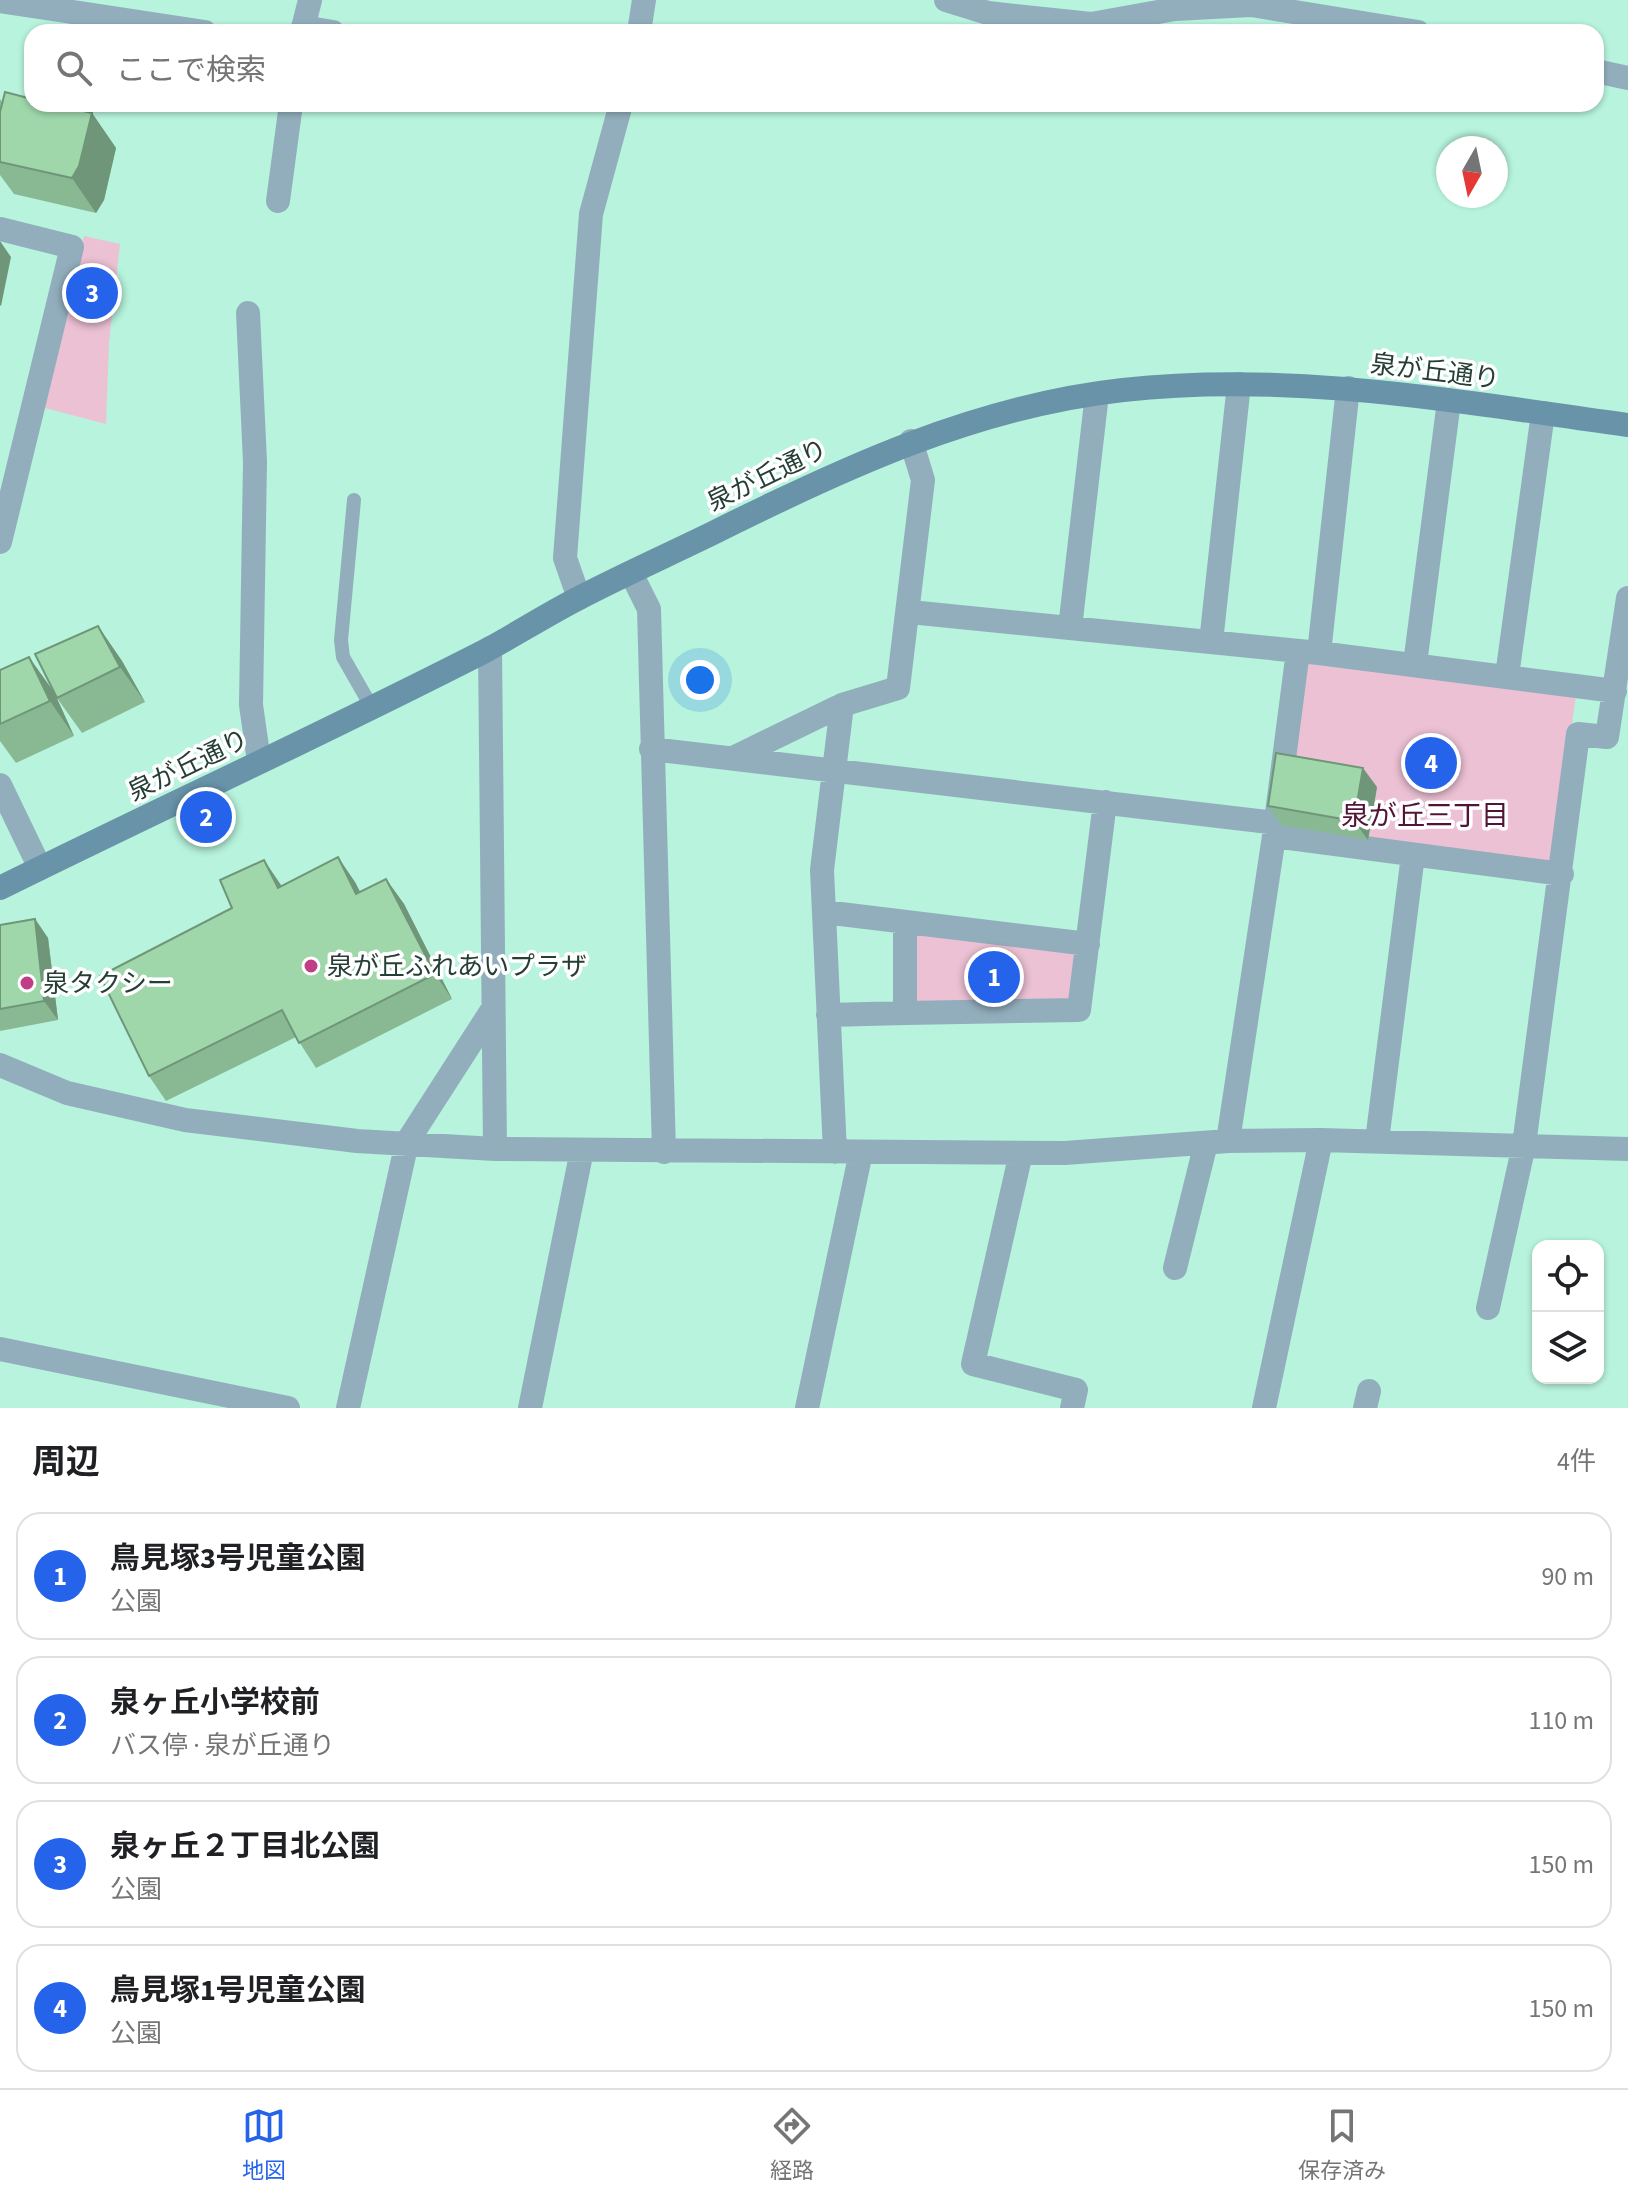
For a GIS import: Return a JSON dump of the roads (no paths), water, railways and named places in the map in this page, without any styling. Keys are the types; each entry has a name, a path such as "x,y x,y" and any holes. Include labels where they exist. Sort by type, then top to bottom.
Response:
{"street":[{"path":"304,24 310,0"},
{"path":"640,24 644,0"},
{"path":"946,0 988,13 1091,24 1175,9 1251,5 1369,24"},
{"path":"0,1 52,3 163,24"},
{"path":"1604,73 1628,78"},
{"path":"278,201 290,112"},
{"path":"579,598 565,558 591,214 619,112"},
{"path":"0,229 72,247 0,542"},
{"path":"248,313 255,462 251,691 259,761"},
{"name":"泉が丘通り","path":"0,888 490,648 579,598 843,468 911,441 1050,402 1097,394 1239,384 1286,383 1348,388 1628,425"},
{"path":"1211,642 1239,384"},
{"path":"1175,1268 1217,1142 1308,652 1348,388"},
{"path":"1070,628 1097,394"},
{"path":"1415,664 1449,401"},
{"path":"1507,676 1543,413"},
{"path":"733,758 842,705 898,688 910,612 923,480 911,441"},
{"path":"631,573 649,609 664,1152"},
{"path":"1488,1308 1524,1145 1578,734 1618,738 1615,691 1628,598"},
{"path":"910,612 1308,652 1615,691"},
{"path":"490,648 495,1149"},
{"path":"835,1152 822,870 842,705"},
{"path":"651,749 1105,802 1413,855 1562,874"},
{"path":"0,785 40,868"},
{"path":"828,1015 1079,1010 1105,802"},
{"path":"1377,1141 1413,855"},
{"path":"824,912 1088,944"},
{"path":"905,922 905,1013"},
{"path":"348,1408 407,1142 492,1010"},
{"path":"0,1065 67,1093 185,1120 357,1141 495,1149 1021,1153 1217,1142 1321,1140 1628,1149"},
{"path":"1264,1408 1321,1140"},
{"path":"530,1408 582,1150"},
{"path":"807,1408 861,1152"},
{"path":"1021,1153 973,1364 1076,1390 1072,1408"},
{"path":"0,1349 288,1408"}],"lane":[{"path":"354,500 341,640 343,657 371,706"}],"place":[{"name":"泉ヶ丘２丁目北公園","path":"92,293"},
{"name":"鳥見塚1号児童公園","path":"1431,763"},
{"name":"泉ヶ丘小学校前","path":"206,817"},
{"name":"泉が丘ふれあいプラザ","path":"311,966"},
{"name":"鳥見塚3号児童公園","path":"994,977"},
{"name":"泉タクシー","path":"27,983"}],"district":[{"name":"泉が丘三丁目","path":"1425,815"}]}
